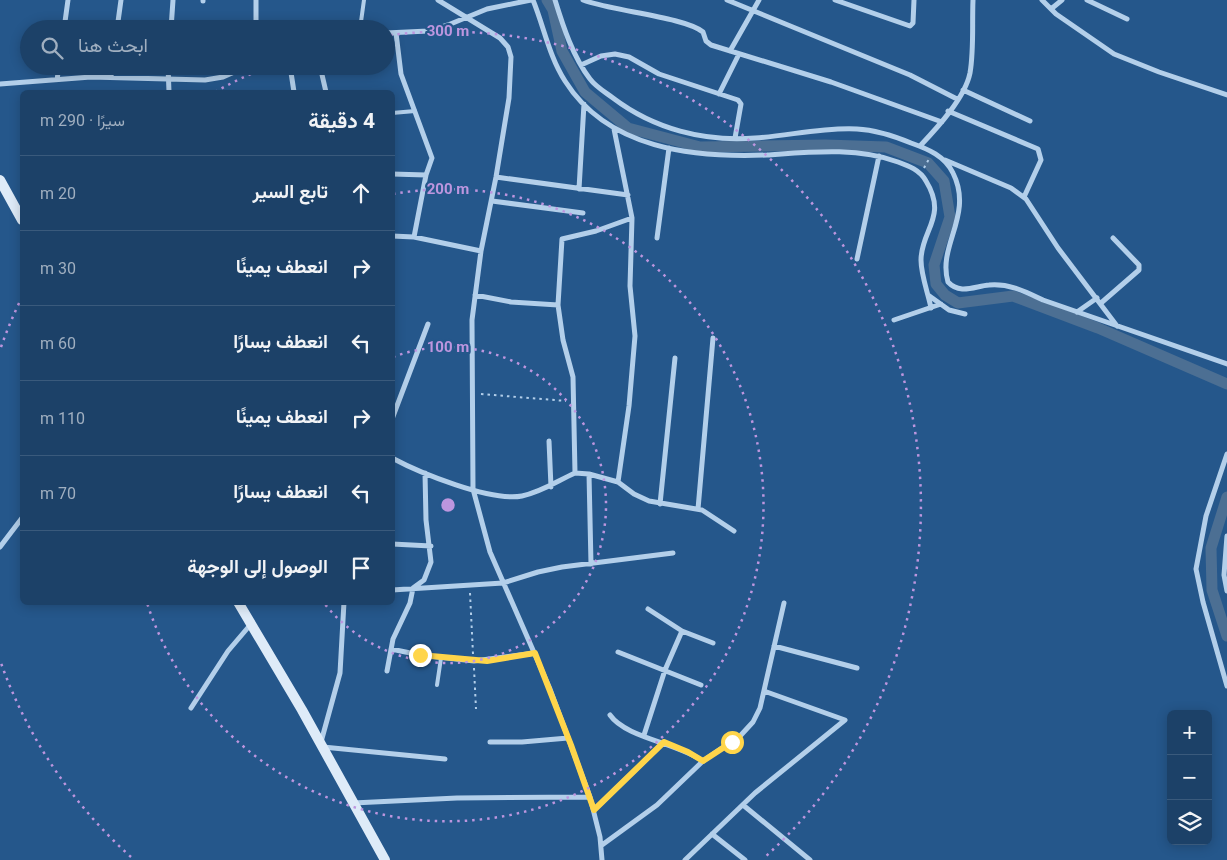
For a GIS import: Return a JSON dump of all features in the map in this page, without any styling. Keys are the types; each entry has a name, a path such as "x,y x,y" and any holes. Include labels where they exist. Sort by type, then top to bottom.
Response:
{"main road":[{"path":"0,180 20,216"},
{"path":"240,605 322,745 384,860"}],"street":[{"path":"65,20 68,0"},
{"path":"118,20 121,0"},
{"path":"172,20 173,0"},
{"path":"256,0 256,20"},
{"path":"438,0 500,38 508,47 511,57 508,98 475,295 471,341 473,489 484,538 535,653 590,797 602,845 602,860"},
{"path":"414,237 426,175 432,165 432,158 402,74 396,33 428,31 487,9 532,0 551,53 565,81 584,104 614,130 648,144 708,155 828,152 880,156 906,165 921,175 929,188 935,219 921,260 931,308"},
{"path":"555,0 580,65 590,80 630,111 672,130 702,136 735,138 858,129 888,134 920,146 944,160 1011,188 1024,197 1058,248 1117,326"},
{"path":"583,0 698,28 703,32 706,41 711,45 831,82 942,122"},
{"path":"727,0 910,75 957,99"},
{"path":"730,51 759,0"},
{"path":"835,0 910,26 913,22 914,0"},
{"path":"920,146 942,122 963,90 970,74 973,0"},
{"path":"1042,0 1051,9 1114,54 1159,72 1227,95"},
{"path":"1051,9 1062,0"},
{"path":"1087,0 1126,19"},
{"path":"580,65 601,56 614,54 629,57 660,74 741,103 735,138"},
{"path":"718,94 739,54"},
{"path":"57,80 58,75"},
{"path":"167,75 169,90"},
{"path":"0,84 111,77 213,79 224,75"},
{"path":"291,75 294,90"},
{"path":"322,75 326,90"},
{"path":"963,90 1030,120"},
{"path":"579,188 584,104"},
{"path":"948,111 1038,150 1041,160 1024,197"},
{"path":"614,130 632,218 630,286 635,336 629,406 618,482"},
{"path":"657,238 669,148"},
{"path":"857,259 880,156"},
{"path":"944,160 957,183 960,209 945,267 948,282 960,290 995,284 1015,288 1077,312 1227,364"},
{"path":"395,174 426,175"},
{"path":"496,177 628,195"},
{"path":"492,201 583,213"},
{"path":"575,473 573,377 563,340 558,306 562,239 596,231 632,218"},
{"path":"395,236 414,237 481,251"},
{"path":"1101,303 1139,270 1139,265 1113,238"},
{"path":"475,295 511,302 558,306"},
{"path":"928,295 957,314 965,314"},
{"path":"1077,312 1097,298"},
{"path":"894,320 941,304"},
{"path":"395,410 428,324"},
{"path":"698,509 713,338"},
{"path":"660,504 675,358"},
{"path":"549,442 551,487"},
{"path":"1227,454 1206,516 1196,569 1203,602 1227,686"},
{"path":"395,459 426,474 508,498 523,496 551,487 575,473 589,474 618,482 634,494 660,504 698,509 734,531"},
{"path":"387,671 394,639 410,603 413,588 424,580 429,571 431,546 426,520 426,474"},
{"path":"589,474 591,564"},
{"path":"0,547 20,521"},
{"path":"1227,536 1224,575 1227,592"},
{"path":"395,544 431,546"},
{"path":"395,590 503,583 538,572 673,553"},
{"path":"602,845 657,805 703,761 732,742 753,722 764,691 784,603"},
{"path":"344,605 340,673 322,745 445,759"},
{"path":"648,609 682,630 713,644"},
{"path":"191,708 228,651 251,624"},
{"path":"644,735 665,670 682,630"},
{"path":"774,646 857,668"},
{"path":"391,649 441,658 474,661 535,653"},
{"path":"618,652 701,685"},
{"path":"684,860 743,805 845,720 764,691"},
{"path":"610,715 621,726 688,752 703,761"},
{"path":"490,742 522,742 568,738"},
{"path":"594,810 664,742"},
{"path":"353,803 457,798 590,797"},
{"path":"743,805 810,860"},
{"path":"712,834 745,860"}],"lane":[{"path":"361,20 364,0"},
{"path":"395,113 415,111"},
{"path":"438,685 441,658"}],"path":[{"path":"921,175 933,152"},
{"path":"471,393 575,402"},
{"path":"469,586 476,709"}],"waterway":[{"path":"547,0 553,10 562,51 585,92 628,128 700,147 825,145 886,147 928,163 944,181 950,217 934,265 936,284 945,295 958,303 1013,296 1098,328 1227,384"},
{"path":"1227,497 1211,548 1212,590 1227,636"}],"route":[{"path":"420,655 487,661 535,653 594,810 664,742 688,752 703,761 732,742"}]}
